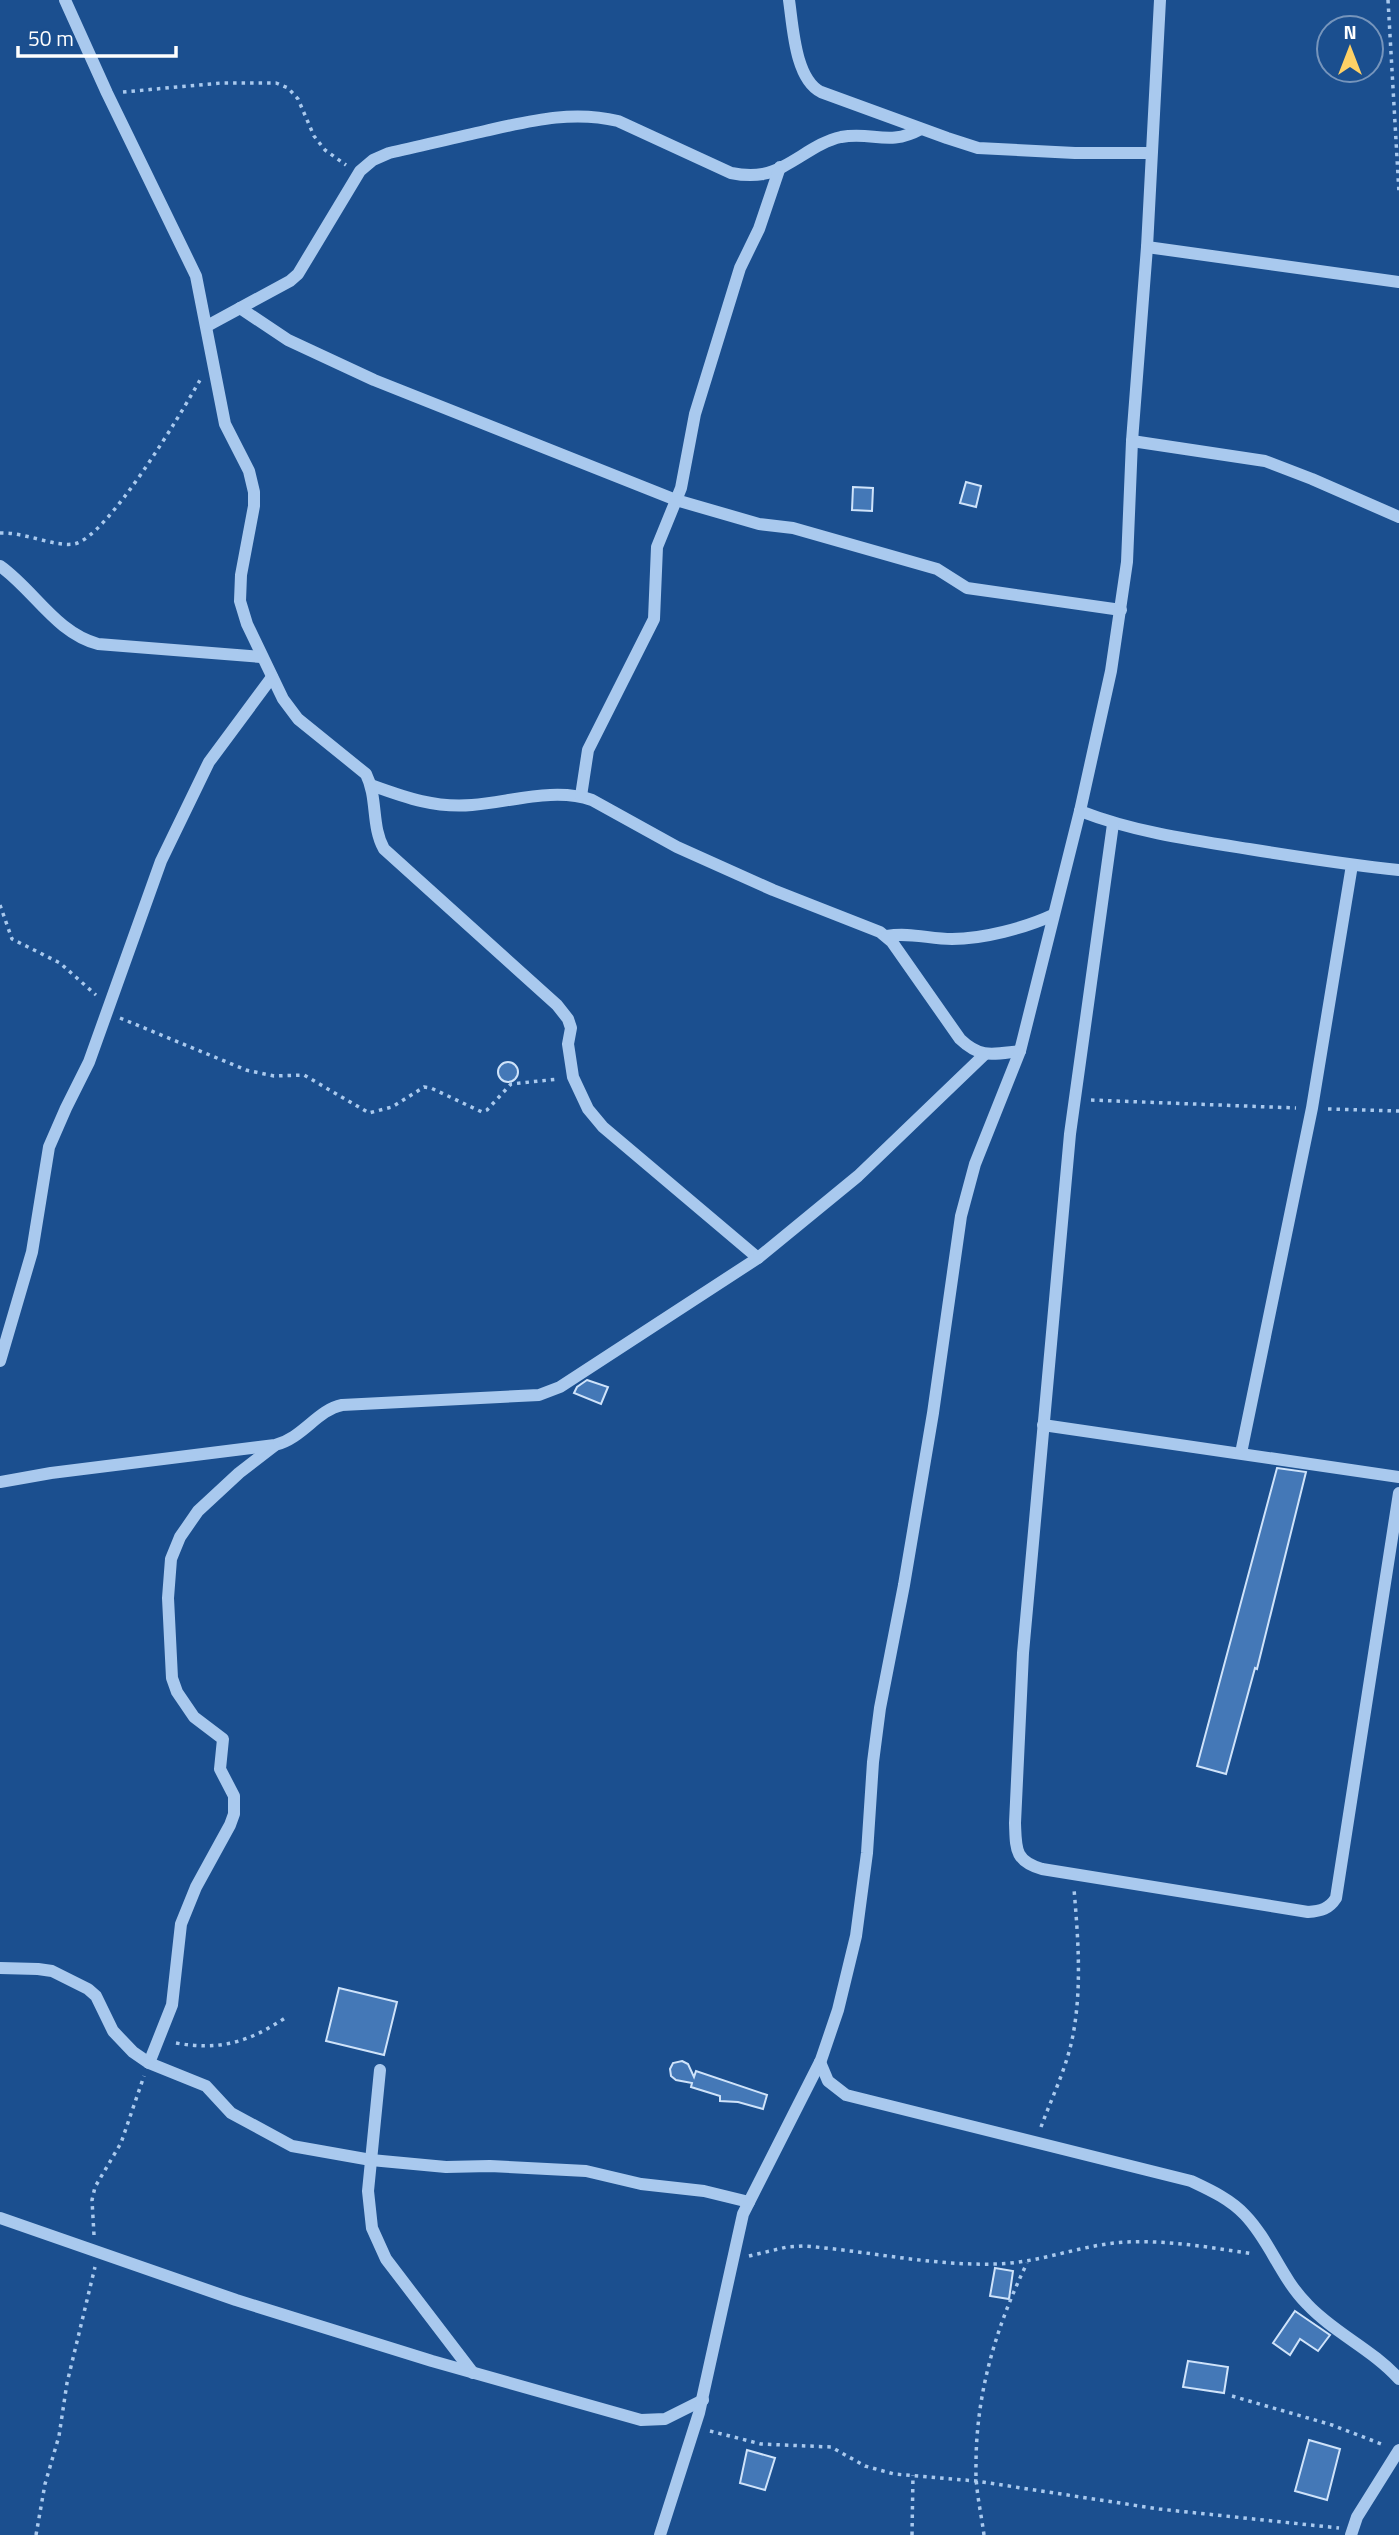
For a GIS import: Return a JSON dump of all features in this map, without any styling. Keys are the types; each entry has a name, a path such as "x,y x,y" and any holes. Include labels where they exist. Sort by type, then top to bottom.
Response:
{"street":[{"path":"65,0 196,276 225,424 249,471 254,492 240,601 261,657 283,699 298,719 366,774 372,785 379,840 384,849 557,1005 568,1019 568,1044 573,1077 588,1109 603,1127 758,1258"},
{"path":"789,0 796,44 806,80 812,88 978,148 1075,153 1151,153"},
{"path":"660,2535 703,2400 743,2214 820,2062 838,2010 856,1936 867,1853 873,1762 880,1708 933,1413 961,1216 975,1164 1020,1051 1080,811 1111,671 1127,562 1132,441 1147,247 1160,0"},
{"path":"207,326 290,281 298,274 360,170 389,153 543,118 600,117 618,121 731,173 765,174 826,142 844,137 900,138 921,129"},
{"path":"581,796 588,750 654,619 657,547 681,488 695,414 740,268 760,229 780,167"},
{"path":"1147,247 1399,286"},
{"path":"240,308 288,340 374,380 676,500 759,524 793,528 937,569 967,588 1121,610"},
{"path":"1132,441 1265,461 1399,517"},
{"path":"0,566 18,580 69,632 83,640 98,644 261,657"},
{"path":"0,1361 32,1252 49,1147 89,1062 160,861 209,762 272,677"},
{"path":"372,785 418,803 442,806 471,806 550,796 581,796 677,847 774,890 869,926 887,936 960,1039 984,1055 1020,1051"},
{"path":"1080,811 1113,824 1162,835 1399,870"},
{"path":"1113,824 1074,1099 1043,1425 1023,1653 1016,1845 1020,1857 1029,1866 1308,1912 1319,1912 1332,1904 1336,1898 1399,1493"},
{"path":"1241,1453 1312,1108 1352,865"},
{"path":"887,936 965,939 1035,923 1053,915"},
{"path":"0,1482 65,1471 275,1445 293,1439 335,1406 539,1395 549,1392 758,1258 858,1176 984,1055"},
{"path":"1043,1425 1399,1477"},
{"path":"149,2063 160,2039 175,1990 181,1924 196,1887 230,1825 235,1803 220,1769 223,1739 194,1717 177,1692 172,1678 167,1598 171,1559 180,1537 198,1511 239,1473 275,1445"},
{"path":"0,1968 52,1971 88,1989 96,1996 113,2031 133,2052 149,2063 206,2086 231,2113 292,2146 371,2160 446,2167 490,2165 586,2171 641,2184 704,2191 749,2202"},
{"path":"820,2062 828,2081 846,2095 1191,2180 1222,2195 1245,2214 1305,2303 1377,2358 1399,2379"},
{"path":"380,2070 368,2191 377,2242 386,2259 473,2373"},
{"path":"0,2218 236,2300 473,2373 641,2420 666,2419 703,2400"},
{"path":"1352,2532 1357,2517 1399,2451"}],"path":[{"path":"1388,0 1399,193"},
{"path":"107,93 221,83 276,83 288,88 298,99 307,122 325,150 340,163 360,170"},
{"path":"0,533 33,536 67,544 86,539 96,531 152,456 211,360"},
{"path":"0,905 12,939 60,963 107,1009 246,1070 274,1076 304,1075 369,1114 392,1107 424,1087 482,1112 511,1084 573,1077"},
{"path":"1074,1099 1399,1111"},
{"path":"1035,2142 1064,2068 1077,2006 1077,1918 1073,1874"},
{"path":"160,2039 197,2046 221,2045 262,2033 285,2018"},
{"path":"36,2535 45,2484 59,2436 67,2383 94,2276 96,2252 92,2211 95,2187 121,2143 149,2063"},
{"path":"733,2258 804,2246 970,2263 1027,2262 1126,2242 1202,2247 1273,2257"},
{"path":"984,2535 976,2481 979,2413 991,2353 1003,2316 1027,2262"},
{"path":"1232,2396 1332,2425 1399,2451"},
{"path":"695,2427 761,2444 831,2447 882,2472 976,2481 1159,2510 1352,2532"},
{"path":"912,2535 913,2475"}],"building":[{"path":"966,482 981,486 976,507 960,503"},
{"path":"853,487 873,488 872,511 852,510"},
{"path":"508,1062 515,1065 518,1072 515,1079 508,1082 501,1079 498,1072 501,1065"},
{"path":"587,1380 608,1387 601,1404 574,1393 577,1387"},
{"path":"1277,1468 1306,1472 1257,1669 1255,1668 1226,1774 1197,1766"},
{"path":"339,1988 397,2002 384,2055 326,2041"},
{"path":"682,2061 688,2064 694,2077 696,2071 767,2095 763,2109 738,2102 720,2101 720,2096 691,2087 692,2083 676,2080 671,2076 670,2069 673,2063"},
{"path":"995,2268 1013,2271 1009,2299 990,2296"},
{"path":"1295,2311 1330,2335 1318,2351 1300,2339 1290,2355 1273,2343"},
{"path":"1188,2361 1228,2367 1224,2393 1183,2387"},
{"path":"1309,2440 1340,2449 1327,2500 1295,2491"},
{"path":"747,2450 775,2458 765,2490 740,2483"}]}
